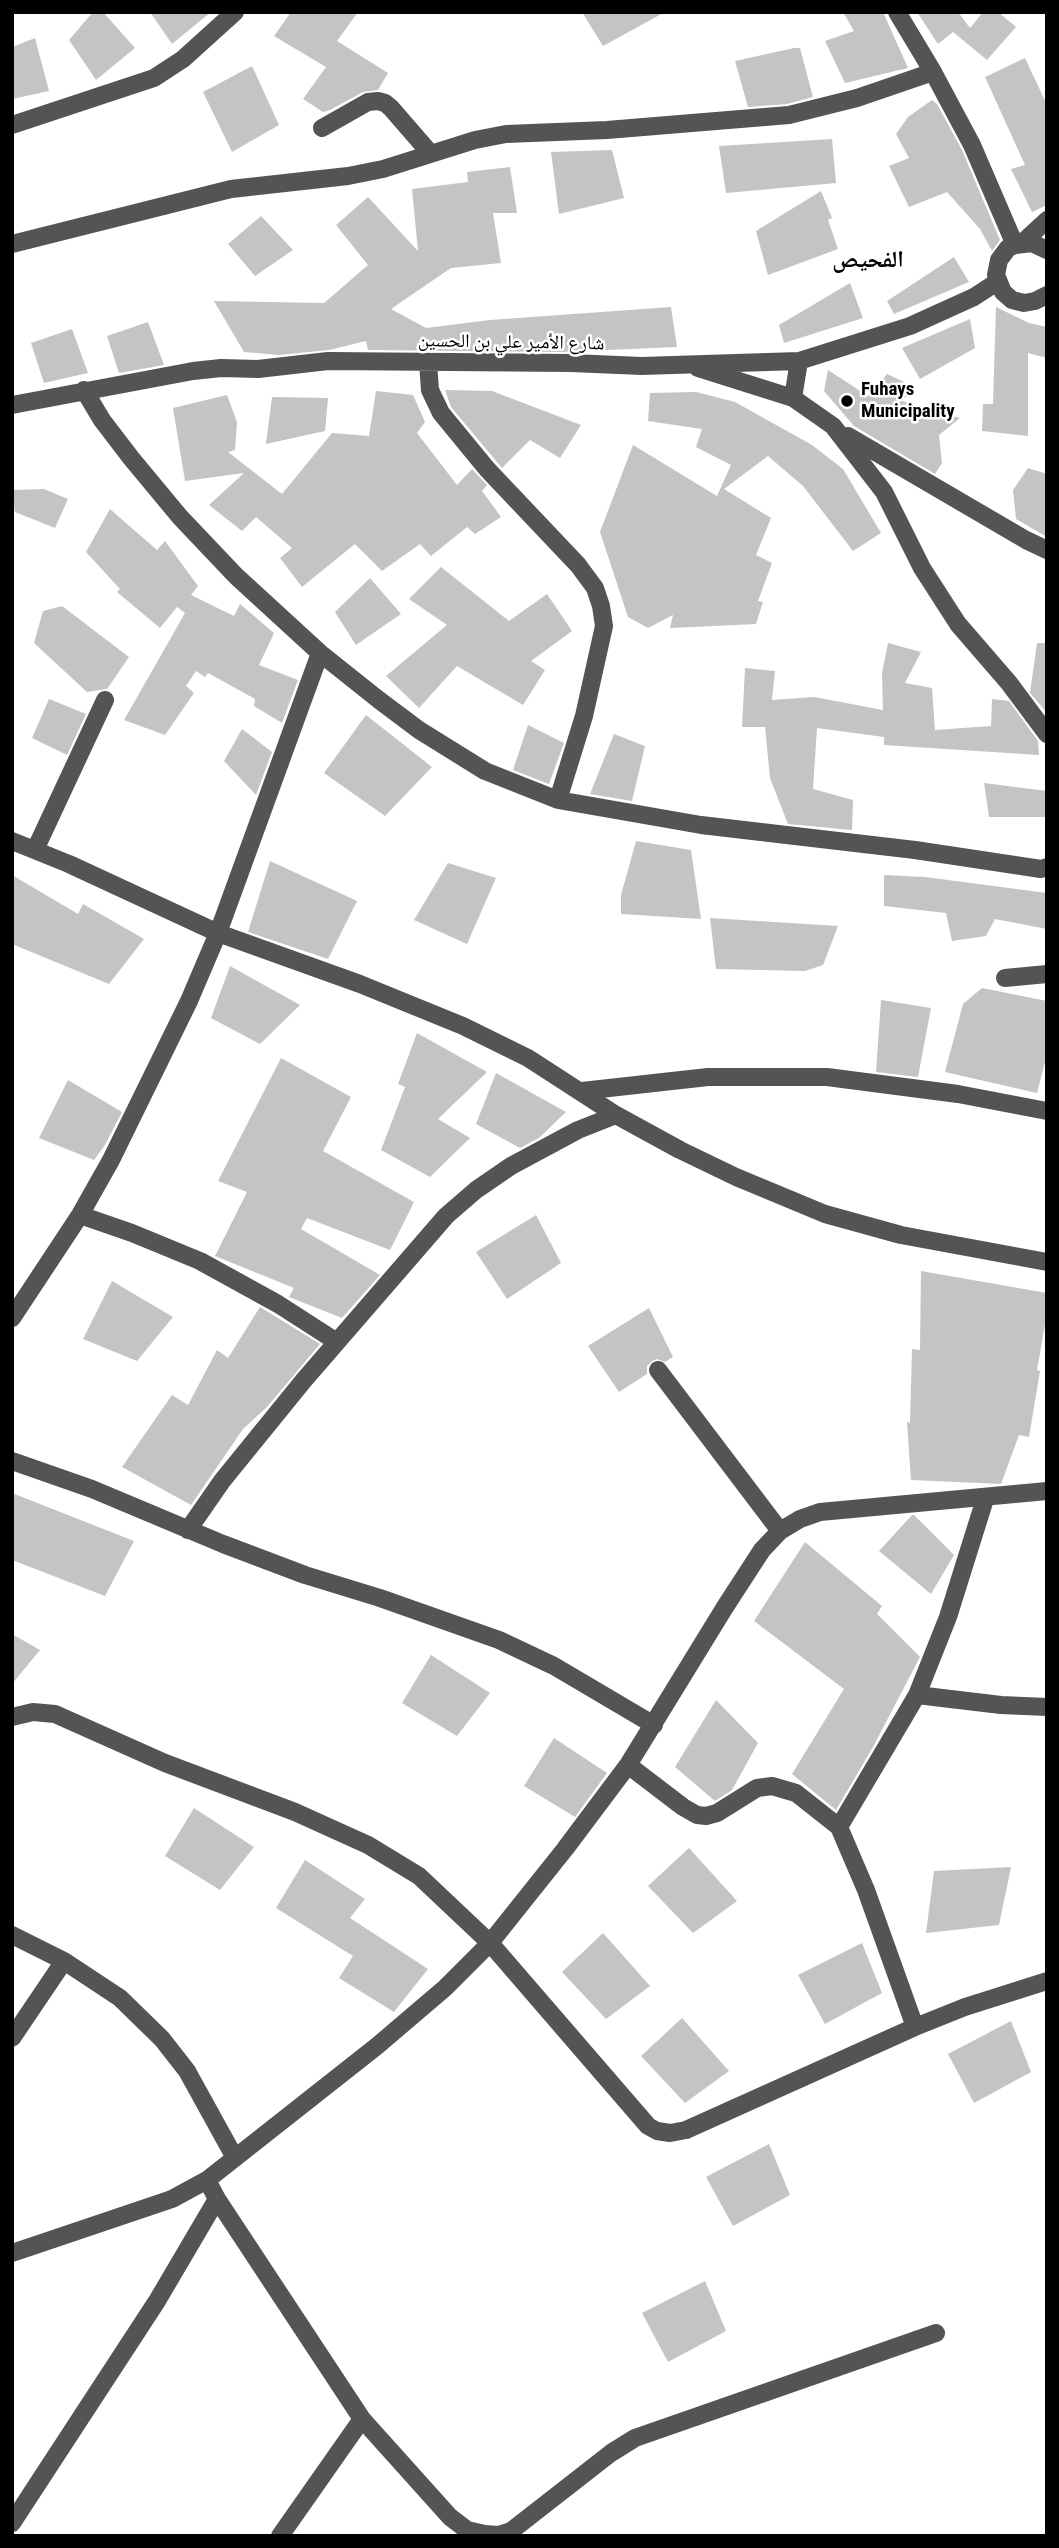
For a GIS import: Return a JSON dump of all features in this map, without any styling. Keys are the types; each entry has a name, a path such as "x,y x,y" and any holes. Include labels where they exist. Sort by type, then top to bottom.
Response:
{"street":[{"path":"12,125 154,78 183,59 235,12"},
{"path":"897,12 972,145 1018,244"},
{"path":"12,244 231,188 363,174 475,140 506,134 634,128 789,115 857,98 933,72"},
{"path":"322,128 368,102 377,101 391,108 430,153"},
{"path":"1018,244 1047,220"},
{"path":"1047,250 1032,243 1018,244 1008,248 996,267 997,282 1012,300 1024,303 1047,295"},
{"name":"شارع الأمير علي بن الحسين","path":"12,405 84,390 221,368 258,369 328,361 571,362 642,366 799,360 910,326 974,298 997,282"},
{"path":"793,398 799,360"},
{"path":"428,363 430,390 441,413 487,469 578,565 595,588 601,606 604,626 584,716 558,800"},
{"path":"686,364 793,398 868,449 1047,550"},
{"path":"84,390 102,421 180,517 236,576 320,653 419,730 485,771 558,800 701,825 915,850 1041,869 1047,867"},
{"path":"833,426 884,492 922,568 958,624 1009,683 1047,734"},
{"path":"12,1318 80,1215 111,1160 189,1001 218,933 320,653"},
{"path":"35,850 105,700"},
{"path":"12,841 218,933 463,1026 528,1058 616,1115 736,1177 825,1214 901,1236 1047,1262"},
{"path":"1005,978 1047,974"},
{"path":"582,1091 708,1077 827,1077 958,1094 1047,1111"},
{"path":"188,1530 245,1453 446,1216 476,1190 511,1166 578,1130 616,1115"},
{"path":"80,1215 200,1261 278,1304 337,1342"},
{"path":"658,1370 780,1531"},
{"path":"12,1461 92,1489 305,1575 499,1640 554,1666 654,1725"},
{"path":"12,2253 173,2199 207,2180 377,2046 445,1988 490,1943 628,1766 725,1607 762,1550 780,1531 800,1519 820,1512 985,1499 1047,1491"},
{"path":"839,1827 917,1695 948,1617 985,1499"},
{"path":"917,1695 1001,1706 1047,1707"},
{"path":"12,1717 33,1712 55,1714 165,1763 295,1812 368,1845 419,1876 490,1943 648,2126 657,2131 670,2133 686,2130 915,2026 1047,1981"},
{"path":"628,1766 697,1815 717,1813 757,1787 772,1786 796,1793 839,1827 861,1877 915,2026"},
{"path":"12,1935 64,1961 120,1998 162,2039 187,2071 235,2158"},
{"path":"12,2038 64,1961"},
{"path":"207,2180 362,2419 450,2517 467,2530 498,2535 511,2531 611,2453 635,2438 936,2333"},
{"path":"12,2523 157,2301 217,2199"},
{"path":"280,2536 362,2419"}],"building":[{"path":"93,12 103,12 135,48 96,80 69,40"},
{"path":"150,12 211,12 172,44"},
{"path":"291,12 358,12 337,41 388,73 378,90 363,92 323,112 303,99 326,67 274,36"},
{"path":"582,12 665,12 603,46"},
{"path":"843,12 883,12 908,68 845,83 825,41 854,31"},
{"path":"917,12 958,12 970,28 983,12 998,12 1016,27 987,60 953,32 938,44"},
{"path":"35,38 49,91 12,99 12,47"},
{"path":"800,48 813,97 787,104 748,107 735,61"},
{"path":"1025,58 1047,105 1047,205 1032,212 1011,169 1025,165 985,77"},
{"path":"252,66 279,125 232,152 203,92"},
{"path":"932,100 937,104 962,150 1000,240 992,251 980,229 947,192 909,207 889,166 909,158 896,134 908,117"},
{"path":"832,139 836,183 726,193 719,146"},
{"path":"612,150 624,198 559,214 551,152"},
{"path":"510,167 517,213 493,213 501,263 451,268 391,309 426,328 490,320 671,307 677,347 561,352 368,350 366,341 329,350 279,355 244,352 214,301 324,303 368,265 336,225 368,197 418,251 412,189 468,182 467,172"},
{"path":"821,191 832,218 828,220 838,249 768,275 756,231"},
{"path":"261,216 293,250 255,276 228,244"},
{"path":"954,257 969,282 894,314 887,301"},
{"path":"850,283 863,318 784,343 779,325"},
{"path":"996,307 1029,323 1047,327 1047,358 1028,353 1028,436 982,431 983,404 993,404"},
{"path":"970,319 975,348 920,379 902,348"},
{"path":"148,322 164,365 119,373 107,336"},
{"path":"72,329 88,373 44,383 31,343"},
{"path":"828,370 868,396 887,374 915,387 902,401 960,418 939,435 942,463 935,474 854,426 824,391"},
{"path":"445,390 492,391 581,425 560,458 530,440 502,468 451,407"},
{"path":"376,391 413,395 425,422 417,433 457,485 472,469 487,485 482,491 501,517 475,534 467,527 431,556 420,544 382,571 355,544 302,587 280,558 292,548 256,517 242,531 209,505 244,473 185,481 173,408 227,395 237,422 235,450 228,452 282,494 332,433 369,436"},
{"path":"696,392 735,402 812,445 843,469 881,533 853,551 803,486 768,456 724,489 771,518 756,555 772,563 758,601 763,602 756,624 670,628 673,615 648,628 628,617 600,532 633,445 717,496 731,465 696,447 702,429 648,421 650,393"},
{"path":"272,397 328,398 325,431 266,444"},
{"path":"1028,468 1047,474 1047,537 1016,519 1013,490"},
{"path":"44,489 68,499 55,528 15,512 12,490"},
{"path":"110,509 157,550 165,541 198,586 191,595 234,616 240,604 274,633 259,665 298,680 282,723 254,706 255,699 208,673 205,677 196,671 186,686 194,693 165,735 124,720 185,613 177,607 160,628 117,592 120,589 86,552"},
{"path":"441,567 509,621 547,594 572,631 531,661 545,670 523,705 457,666 419,708 386,676 447,625 409,599"},
{"path":"370,578 401,614 356,645 335,612"},
{"path":"62,606 129,657 107,689 87,692 34,643 43,611"},
{"path":"888,643 921,652 905,683 932,688 935,730 991,726 992,699 1009,701 1038,741 1039,755 884,745 884,737 817,728 813,789 853,800 852,830 788,824 770,778 765,727 742,727 745,668 775,671 772,700 814,697 883,710 882,673"},
{"path":"1037,643 1047,643 1047,713 1030,693"},
{"path":"49,699 86,714 67,755 32,738"},
{"path":"366,715 432,767 385,816 324,773"},
{"path":"528,725 564,743 549,784 513,770"},
{"path":"242,729 272,752 256,795 224,761"},
{"path":"614,734 645,746 632,801 590,794"},
{"path":"984,783 1047,791 1047,817 989,817"},
{"path":"636,841 691,850 701,919 621,914 621,895"},
{"path":"270,861 357,901 328,959 248,932"},
{"path":"448,863 496,878 467,944 414,920"},
{"path":"12,875 78,914 83,904 144,939 109,984 12,944"},
{"path":"884,875 925,877 1047,893 1047,929 995,919 986,936 952,941 946,913 884,906"},
{"path":"710,918 838,926 823,965 805,971 716,969"},
{"path":"230,966 300,1005 260,1044 211,1018"},
{"path":"982,988 1047,1001 1047,1054 1037,1093 945,1072 963,1004"},
{"path":"881,1000 931,1008 918,1077 876,1072"},
{"path":"417,1033 487,1072 438,1119 470,1138 430,1177 381,1150 405,1087 398,1084"},
{"path":"281,1058 351,1097 323,1151 414,1202 390,1250 307,1218 301,1229 380,1275 342,1318 289,1297 294,1288 215,1256 247,1192 218,1181"},
{"path":"496,1073 566,1112 539,1138 520,1148 476,1124"},
{"path":"68,1080 122,1112 94,1160 39,1138"},
{"path":"536,1215 561,1263 507,1299 476,1252"},
{"path":"921,1271 1047,1293 1047,1313 1037,1370 1040,1371 1029,1437 1019,1435 1001,1484 911,1480 907,1422 910,1423 912,1349 920,1350"},
{"path":"112,1281 173,1317 137,1361 83,1339"},
{"path":"260,1307 320,1344 267,1407 243,1429 191,1505 122,1467 172,1395 188,1405 217,1350 228,1358"},
{"path":"649,1308 673,1357 665,1362 657,1359 652,1361 647,1366 647,1374 619,1392 588,1346"},
{"path":"12,1493 134,1541 105,1596 12,1560"},
{"path":"912,1515 954,1555 931,1594 879,1551"},
{"path":"805,1542 882,1606 877,1614 920,1657 873,1747 836,1810 792,1774 844,1689 754,1621"},
{"path":"12,1634 40,1650 12,1684"},
{"path":"431,1655 490,1693 457,1736 402,1703"},
{"path":"716,1700 758,1743 732,1790 715,1801 675,1767"},
{"path":"554,1738 607,1773 575,1817 524,1786"},
{"path":"194,1808 254,1847 220,1890 165,1856"},
{"path":"689,1848 737,1901 693,1933 648,1886"},
{"path":"305,1860 365,1899 350,1918 428,1969 394,2012 339,1978 353,1956 276,1908"},
{"path":"1011,1867 999,1925 926,1933 934,1871"},
{"path":"603,1933 650,1986 606,2019 562,1972"},
{"path":"862,1943 882,1993 825,2024 798,1975"},
{"path":"682,2018 729,2071 685,2103 641,2056"},
{"path":"1011,2021 1031,2072 974,2103 948,2054"},
{"path":"769,2144 790,2195 733,2226 706,2177"},
{"path":"705,2281 726,2331 668,2362 642,2313"}],"place":[{"name":"Fuhays Municipality","path":"847,401"}],"district":[{"name":"الفحيص","path":"868,261"}]}
